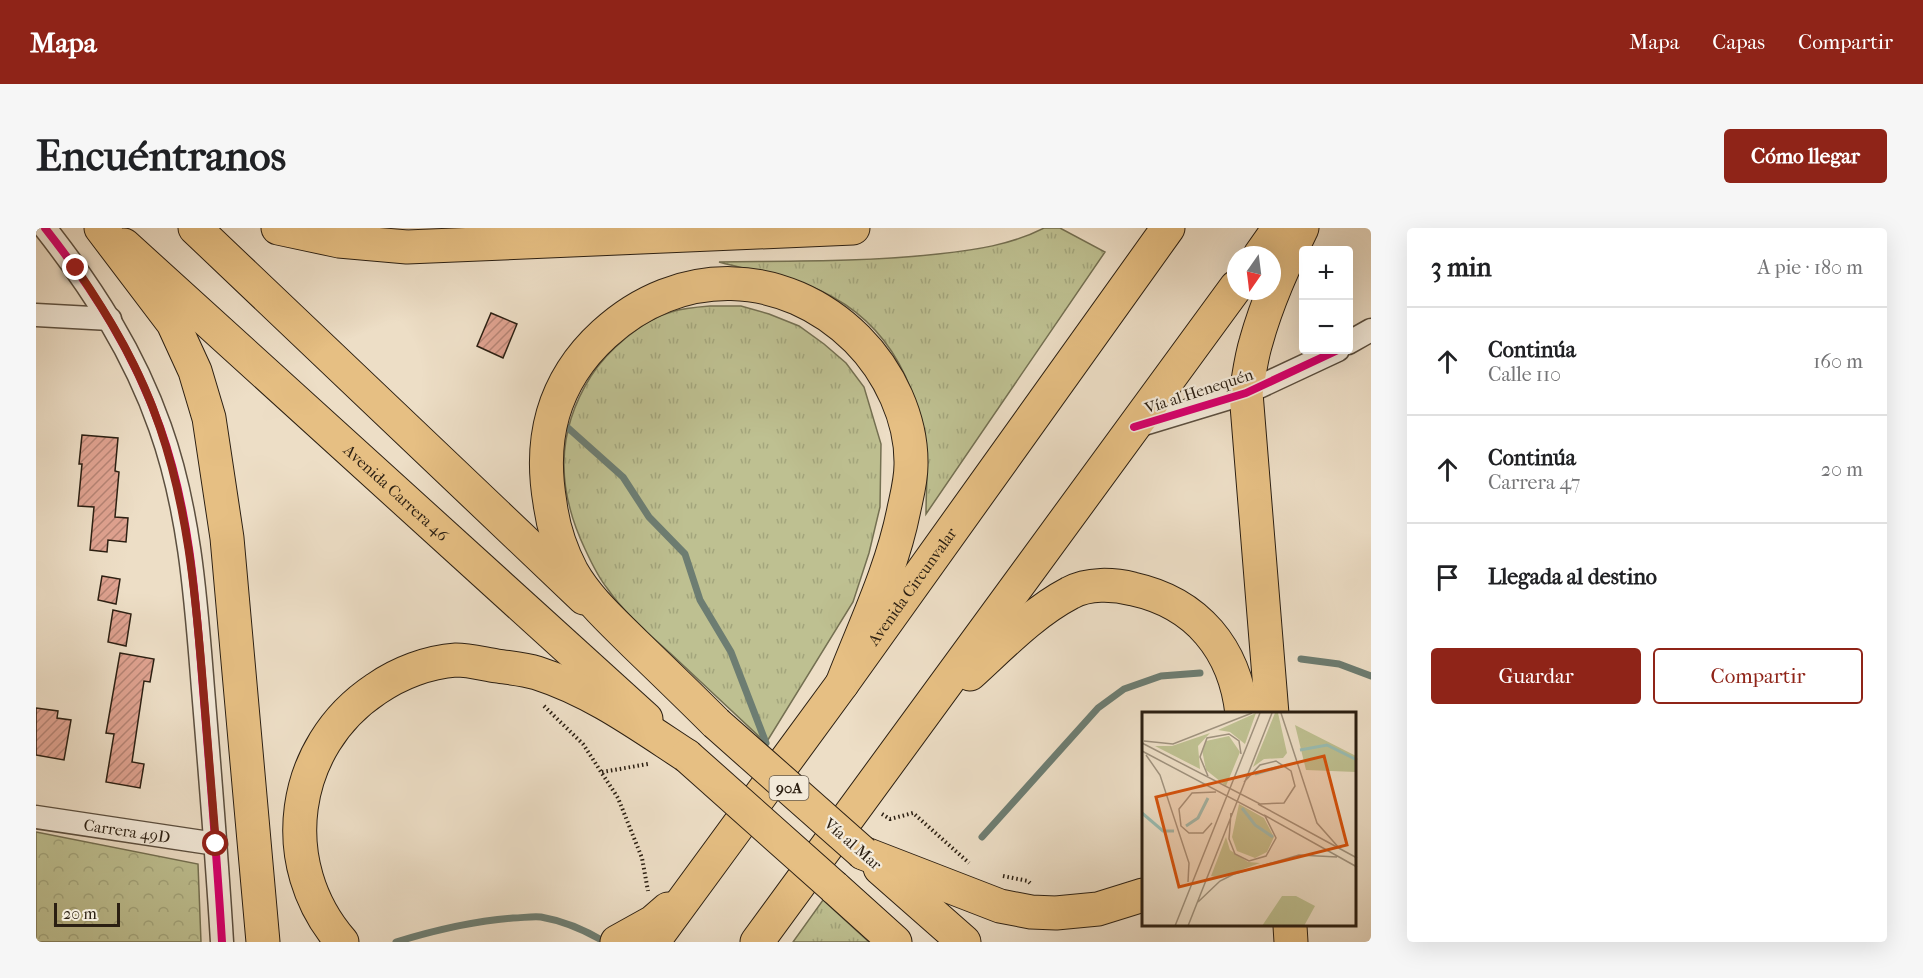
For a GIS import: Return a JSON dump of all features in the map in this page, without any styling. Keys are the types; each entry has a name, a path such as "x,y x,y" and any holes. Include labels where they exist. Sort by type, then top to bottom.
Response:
{"main road":[{"name":"Avenida Carrera 46","path":"103,228 687,756"},
{"path":"103,228 173,323 195,371 209,418 227,538 263,942"},
{"path":"195,228 716,723"},
{"path":"278,228 339,241 407,247 853,228"},
{"name":"Avenida Circunvalar","path":"617,942 653,932 688,893 842,684 1168,228"},
{"path":"1266,246 1279,228"},
{"path":"1272,712 1246,393 1256,343 1267,306 1278,277 1302,228"},
{"path":"716,723 593,602 572,572 558,541 547,489 546,461 554,412 575,366 616,323 660,296 682,288 737,284 764,287 794,296 816,307 833,318 864,346 885,372 902,411 911,464 900,528 891,560 842,684"},
{"path":"757,942 1227,299"},
{"path":"917,722 1021,628 1071,592 1090,586 1119,586 1150,593 1174,603 1189,613 1203,625 1220,646 1231,665 1238,683 1242,712"},
{"path":"342,942 333,932 310,888 301,854 299,827 302,801 311,767 331,732 344,715 387,681 425,666 458,660 535,672 605,702 687,756"},
{"name":"Vía al Mar","path":"716,723 964,942"},
{"name":"90A","path":"687,756 895,942"},
{"path":"863,853 1000,906 1031,912 1056,913 1098,909 1142,895"},
{"path":"834,887 888,942"},
{"path":"1290,927 1291,942"}],"street":[{"path":"45,228 76,268 110,319 135,366 160,427 180,495 196,596 222,942"},
{"path":"36,315 110,319"},
{"path":"1353,341 1371,330"},
{"name":"Vía al Henequén","path":"1134,427 1246,393 1329,354"},
{"name":"Carrera 49D","path":"36,817 216,844"}],"path":[{"path":"536,698 583,744 618,798 642,858 653,932"},
{"path":"602,772 687,756"},
{"path":"860,800 890,819 913,813 969,864"},
{"path":"998,875 1028,881 1056,913"}],"green space":[{"path":"1044,228 1060,228 1105,252 926,514 927,468 917,409 908,382 895,357 879,335 859,315 835,298 807,285 719,262 911,257 1006,243"},
{"path":"741,306 769,314 799,326 824,344 846,363 864,387 881,444 880,507 869,553 853,602 766,743 637,622 614,597 604,584 585,549 569,505 565,483 566,440 571,419 579,397 598,366 637,329 660,316 691,308"},
{"path":"36,832 198,864 201,942 36,942"},
{"path":"823,900 869,942 793,942"}],"building":[{"path":"491,313 517,324 503,358 477,346"},
{"path":"82,435 118,438 115,471 119,472 115,517 128,518 126,542 108,540 107,552 90,550 94,507 78,506"},
{"path":"102,576 120,579 116,604 98,600"},
{"path":"113,610 131,614 126,646 108,642"},
{"path":"120,653 154,659 150,682 144,681 132,762 144,764 140,788 106,782 114,734 106,733"},
{"path":"36,708 58,711 57,718 71,720 64,760 36,755"}],"waterway":[{"path":"567,427 623,477 649,517 685,554 700,600 731,652 766,743"},
{"path":"1301,659 1339,664 1371,676"},
{"path":"982,837 1098,708 1124,689 1161,676 1200,673"},
{"path":"396,942 469,924 498,919 534,917 566,924 605,942"}],"cycle path":[{"path":"45,228 96,298 138,373 160,427 178,491 190,556 198,623 222,942"},
{"path":"1134,427 1246,393 1329,354"}],"route":[{"path":"76,268 110,319 135,366 160,427 180,495 196,596 216,844"}]}
